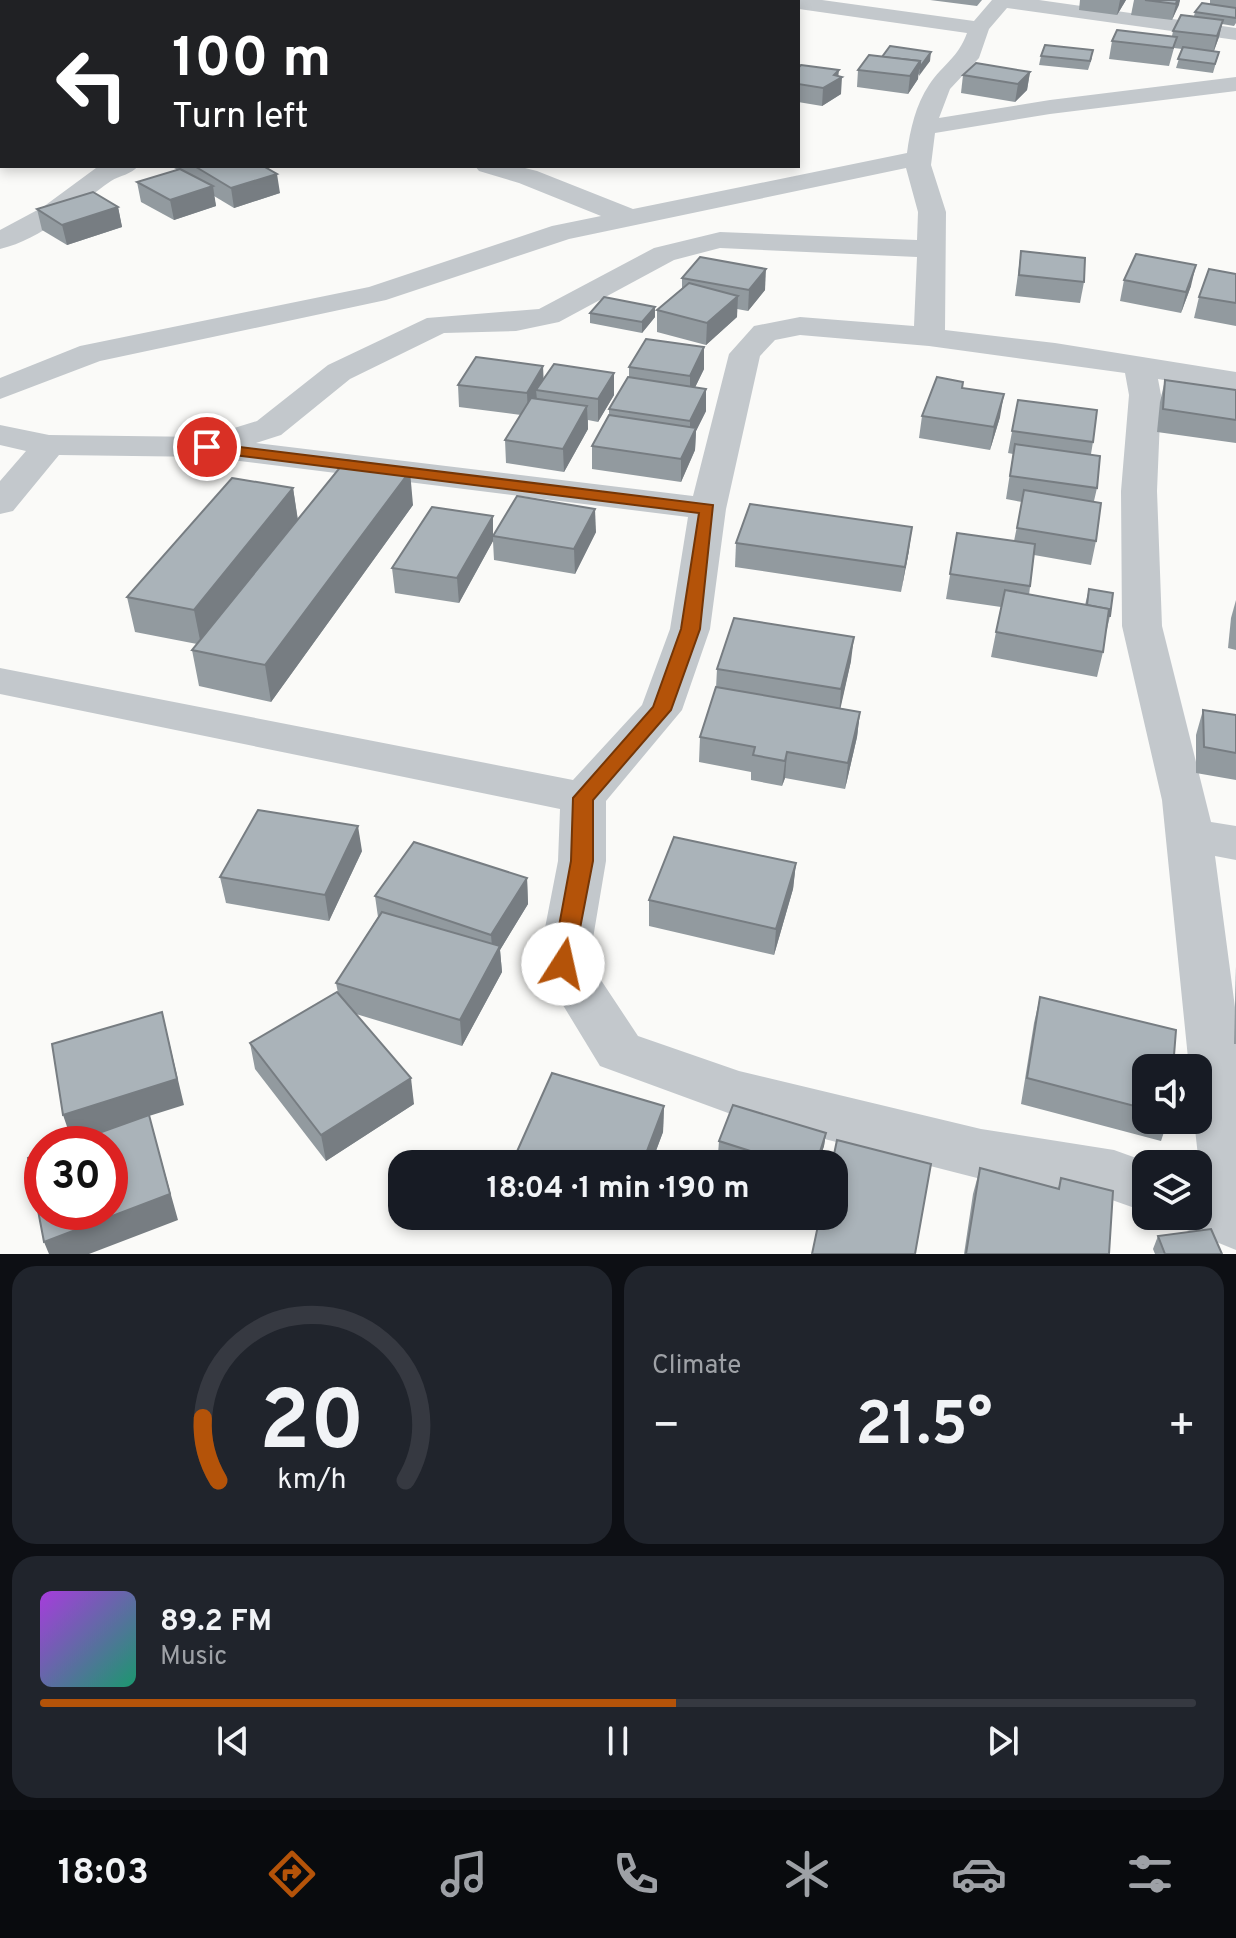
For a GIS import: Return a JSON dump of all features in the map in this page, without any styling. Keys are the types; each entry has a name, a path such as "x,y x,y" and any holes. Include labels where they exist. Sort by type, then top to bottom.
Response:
{"street":[{"path":"800,2 995,10 1236,34"},
{"path":"929,337 932,212 921,143 939,87 971,53 995,10"},
{"path":"0,389 91,353 376,294 562,232 921,143 1050,107 1236,84"},
{"path":"0,241 53,213 105,173 119,168"},
{"path":"495,168 528,177 628,217"},
{"path":"207,447 269,428 339,372 438,324 516,322 548,316 664,254 720,240 931,249"},
{"path":"376,294 438,324"},
{"path":"1132,1182 1114,1175 981,1154 739,1094 619,1051 563,964 582,861 583,798 661,710 690,629 708,509 745,354 765,333 800,326 929,337 1139,365 1236,382"},
{"path":"1139,365 1145,395 1139,491 1142,626 1185,800 1223,1218"},
{"path":"0,435 49,445 207,447 708,509"},
{"path":"0,503 49,445"},
{"path":"0,681 583,798"},
{"path":"1188,834 1236,843"}],"building":[{"path":"1145,0 1177,0 1176,4"},
{"path":"1202,3 1236,8 1236,18 1195,12"},
{"path":"1181,15 1223,20 1217,36 1173,31"},
{"path":"1117,30 1177,37 1173,48 1112,41"},
{"path":"1045,45 1093,50 1090,61 1041,56"},
{"path":"890,46 931,52 920,67 920,61 882,57"},
{"path":"1183,47 1219,52 1215,64 1178,59"},
{"path":"869,55 920,61 910,76 858,70"},
{"path":"976,63 1030,72 1018,84 963,75"},
{"path":"800,66 839,70 834,75 842,77 823,88 800,84"},
{"path":"198,168 266,168 277,174 231,188"},
{"path":"180,169 213,186 170,200 137,182"},
{"path":"93,192 118,207 62,225 37,209"},
{"path":"1021,251 1085,258 1084,282 1019,275"},
{"path":"1136,254 1196,265 1186,292 1124,280"},
{"path":"700,257 766,269 749,290 682,278"},
{"path":"1209,269 1236,274 1236,303 1199,297"},
{"path":"689,283 738,296 707,323 657,310"},
{"path":"604,297 655,307 642,322 590,313"},
{"path":"646,339 704,347 690,376 629,367"},
{"path":"476,357 543,366 527,393 458,385"},
{"path":"554,364 614,373 598,399 536,390"},
{"path":"628,377 706,389 690,421 609,409"},
{"path":"937,377 963,382 962,388 1004,394 994,427 922,416"},
{"path":"1165,380 1236,390 1236,420 1163,409"},
{"path":"531,398 587,406 563,449 505,440"},
{"path":"1018,400 1097,410 1093,442 1012,431"},
{"path":"609,415 696,428 681,459 592,446"},
{"path":"1015,444 1100,456 1097,488 1010,476"},
{"path":"346,460 410,471 265,665 192,650"},
{"path":"232,478 293,488 194,610 127,597"},
{"path":"1024,490 1101,503 1096,541 1017,528"},
{"path":"517,496 595,509 574,549 493,536"},
{"path":"750,504 912,527 905,567 736,543"},
{"path":"432,507 493,516 457,578 392,568"},
{"path":"957,533 1035,544 1030,586 950,574"},
{"path":"1089,589 1113,593 1110,616 1109,609 1087,605"},
{"path":"1005,590 1109,609 1103,652 996,632"},
{"path":"734,618 854,637 841,689 717,669"},
{"path":"716,687 860,712 848,763 787,752 785,761 753,755 755,747 700,737"},
{"path":"1203,710 1236,715 1236,753 1204,747"},
{"path":"258,810 358,826 325,895 220,877"},
{"path":"674,837 796,863 776,929 649,900"},
{"path":"414,842 527,878 491,935 375,896"},
{"path":"382,912 500,946 460,1020 336,983"},
{"path":"337,992 411,1078 321,1135 250,1043"},
{"path":"1040,997 1176,1030 1174,1054 1132,1054 1132,1105 1027,1078"},
{"path":"162,1012 177,1079 63,1115 52,1044"},
{"path":"552,1073 664,1106 647,1150 518,1150"},
{"path":"733,1105 826,1133 821,1150 747,1150 719,1141"},
{"path":"149,1115 170,1194 128,1210 128,1126 118,1126"},
{"path":"837,1140 931,1164 915,1254 812,1254 817,1230 848,1230 848,1150 835,1150"},
{"path":"980,1168 1059,1189 1061,1178 1113,1191 1109,1254 966,1254"},
{"path":"42,1230 76,1230 44,1242"},
{"path":"1211,1230 1222,1254 1165,1254 1158,1236"}],"route":[{"path":"207,447 708,509 690,629 661,710 583,798 582,861 563,964"}]}
